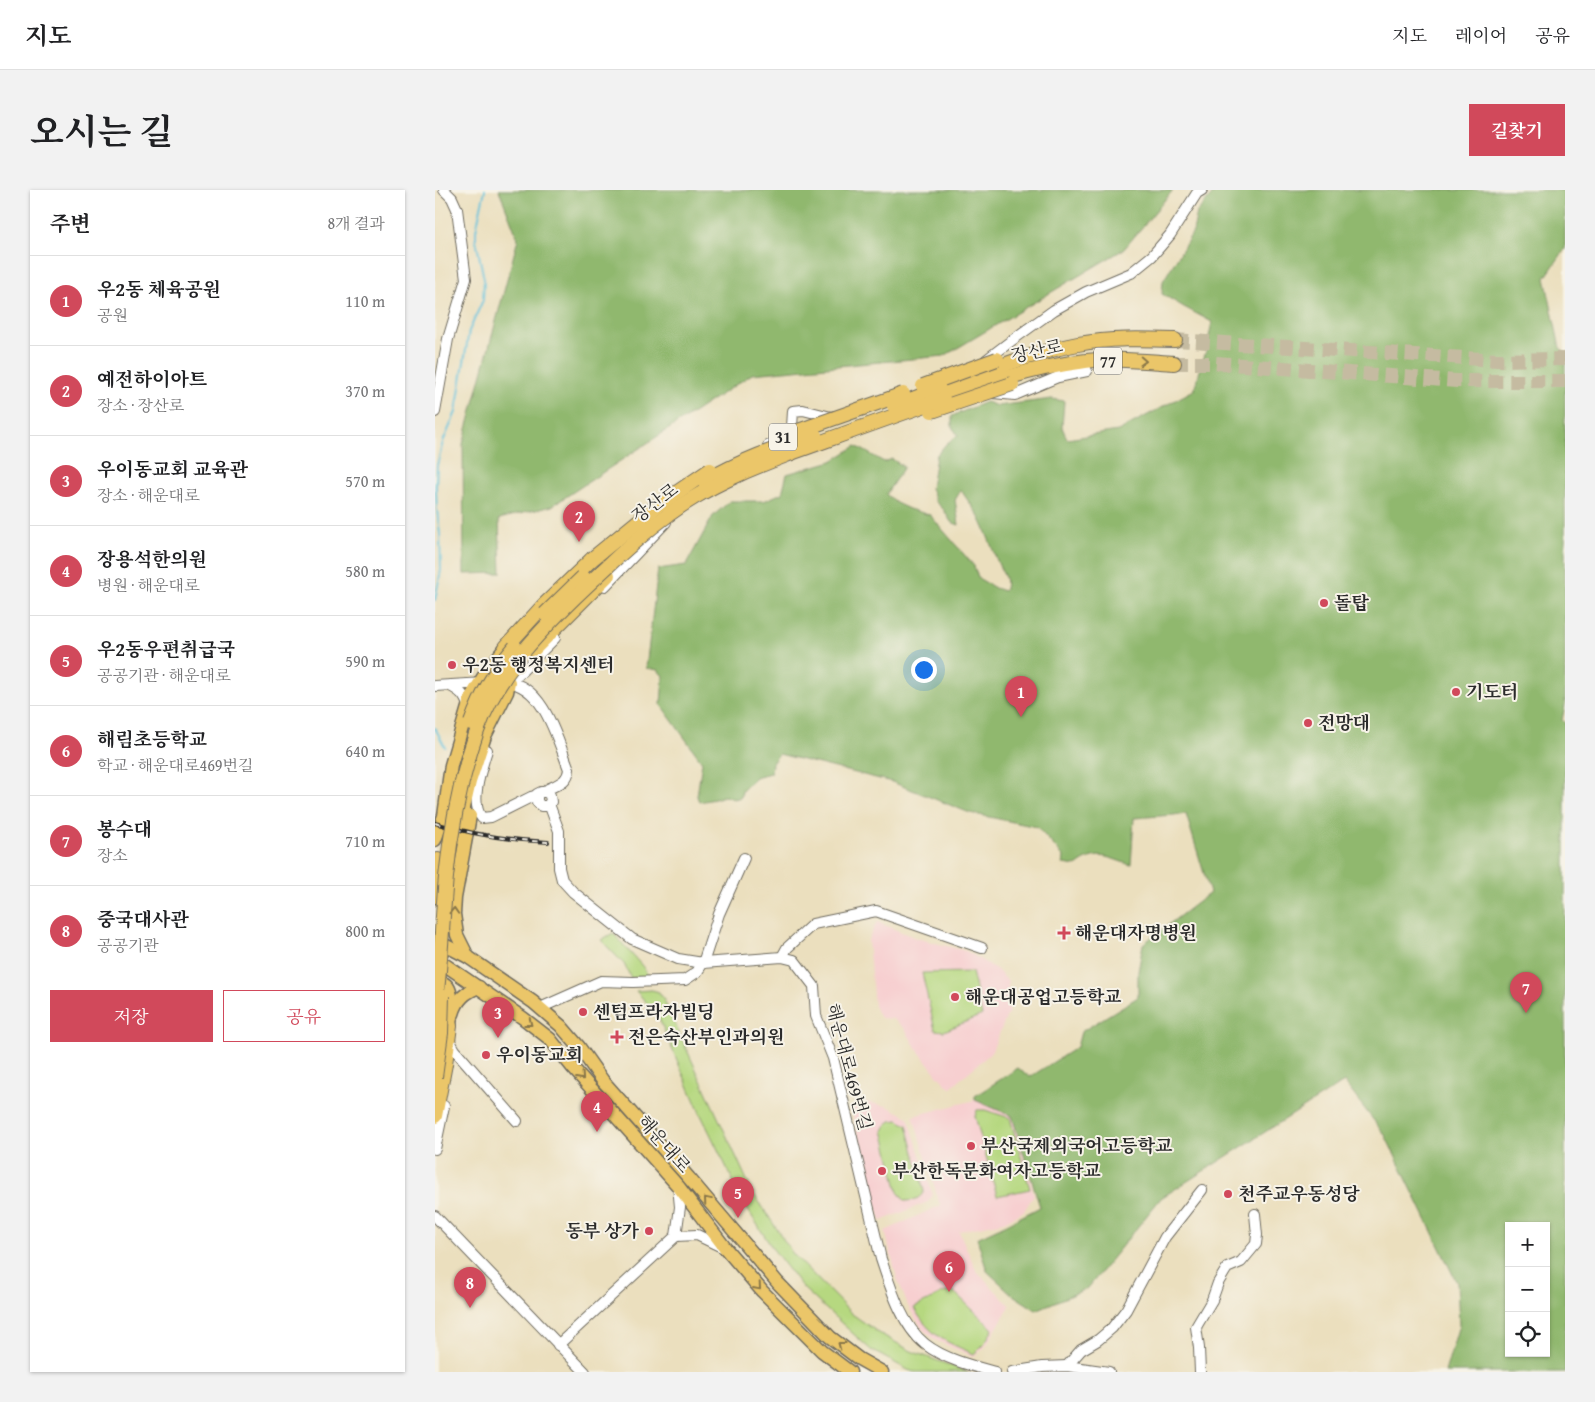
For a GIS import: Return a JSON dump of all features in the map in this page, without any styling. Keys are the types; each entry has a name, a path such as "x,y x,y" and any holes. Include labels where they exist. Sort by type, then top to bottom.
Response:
{"highway":[{"name":"장산로","path":"435,907 437,866 465,741 478,704 501,663 561,598 656,514 690,490 725,470 764,453 1016,360 1080,344 1121,340 1175,340"},
{"name":"31","path":"506,647 543,606 592,558 665,500 714,468 758,445 997,359 1047,346 1080,344"},
{"name":"장산로","path":"437,981 446,874 451,839 465,772 486,710 512,664 532,641 645,532 695,497 758,466 867,425 1013,375 1081,361 1125,360 1175,363"},
{"path":"509,682 534,648 607,575 648,537 679,514 705,500 785,465 875,430 1012,384 1042,368"},
{"path":"435,1008 437,981"},
{"path":"435,1077 441,1033 443,992 437,981"},
{"path":"435,1116 450,1026"}],"main road":[{"name":"31","path":"435,840 444,816 453,756 471,697 506,647"},
{"path":"435,882 451,853 470,782 485,736 507,692 509,682"},
{"path":"468,957 457,935 454,914 477,764"},
{"path":"435,822 447,797"},
{"path":"435,897 451,874 465,844"},
{"name":"해운대로","path":"435,940 468,957 540,1008 561,1026 579,1047 603,1082 689,1178 778,1283 830,1337 859,1359 881,1372"},
{"name":"해운대로","path":"435,958 479,987 550,1039 573,1068 678,1186 726,1249 762,1292 799,1330 849,1372"},
{"path":"437,981 448,986 450,992 450,1026"},
{"path":"450,1026 454,1008 460,999 468,991 479,987"}],"street":[{"path":"435,412 448,339 466,279 457,209 452,198 444,190"},
{"path":"480,684 489,662 525,617 589,554 630,525 668,504 714,471 778,442 792,428 793,411 803,410 831,417 883,406 971,372 1054,310 1086,292 1131,273 1152,256 1170,235 1197,193 1202,190"},
{"path":"509,682 522,672 675,513 724,487 829,444 889,422 982,392 1015,395 1058,377 1087,371"},
{"path":"883,406 889,422"},
{"path":"668,504 675,513"},
{"path":"435,686 495,682 509,682 519,685 534,695 543,707 569,769 566,780 491,817 482,818 477,807 477,787 489,741 499,719 501,704"},
{"path":"450,686 460,691 468,706"},
{"path":"541,794 537,802 545,805 549,815 554,818 559,831 559,868 566,885 632,939 678,959 703,963 783,957 787,948 813,924 877,911 982,948"},
{"path":"540,1008 601,981 685,980 697,972 703,963 719,914 743,858"},
{"name":"해운대로469번길","path":"783,957 794,960 814,986 816,1016 833,1058 881,1259 890,1286 905,1318 924,1343 937,1351 995,1372"},
{"path":"435,1149 452,1065 450,1026"},
{"path":"451,1043 517,1121"},
{"path":"558,1345 676,1236 680,1207 678,1186"},
{"path":"1067,1366 1081,1350 1098,1340 1112,1328 1126,1310 1165,1237 1202,1190"},
{"path":"1200,1372 1196,1327 1213,1300 1218,1283 1227,1268 1241,1262 1256,1244 1255,1214"},
{"path":"435,1216 585,1372"},
{"path":"676,1236 697,1236 726,1249"},
{"path":"849,1372 859,1359"},
{"path":"1012,1372 1043,1367 1067,1366 1109,1372"}],"shaded area":[{"path":"877,922 916,938 966,951 996,969 1008,981 1009,1011 991,1053 950,1088 917,1049 904,1028 893,1019 880,1018 874,1006 868,940"},
{"path":"975,1100 1012,1116 1034,1195 1024,1211 1004,1222 959,1231 976,1270 1010,1306 986,1346 974,1357 937,1341 922,1329 908,1306 897,1278 885,1231 941,1205 913,1116"},
{"path":"866,1102 887,1106 908,1117 933,1195 928,1202 881,1221 868,1178 851,1107"}],"green space":[{"path":"499,190 1173,190 1124,249 944,356 752,374 552,506 499,519 501,573 464,574 463,444 518,239"},
{"path":"1216,190 1565,190 1565,249 1545,278 1560,348 1565,352 1565,705 1562,720 1565,723 1565,1372 1445,1372 1459,1325 1457,1283 1385,1135 1344,1082 1161,1198 1088,1288 1036,1310 1013,1295 987,1271 977,1238 1040,1207 1012,1116 975,1100 975,1096 1018,1068 1030,1077 1077,1047 1081,1032 1138,997 1138,972 1143,944 1210,893 1186,814 1134,818 1131,865 1103,856 1097,856 1083,861 1076,866 1063,864 1064,857 1037,827 970,813 892,782 779,754 772,763 771,773 755,777 742,791 741,797 734,799 724,796 699,802 697,796 702,762 661,705 663,676 658,670 646,668 658,569 686,565 713,516 730,501 764,501 782,493 787,474 832,461 856,446 884,462 892,459 904,467 886,494 896,503 930,515 974,566 978,578 1004,591 1005,579 985,530 978,515 961,490 955,500 959,525 951,522 944,510 936,502 931,488 936,456 946,444 958,435 952,427 952,416 986,402 997,406 1052,399 1064,401 1062,427 1067,439 1118,431 1194,390 1206,351 1212,322 1162,294 1163,281 1193,232 1197,212"},
{"path":"613,933 643,967 649,977 631,978 624,964 601,940"},
{"path":"972,972 982,1015 944,1031 935,1030 922,973"},
{"path":"652,990 659,992 663,998 752,1191 793,1254 852,1314 879,1333 911,1351 968,1372 914,1372 908,1370 871,1350 803,1288 773,1249 746,1207 700,1113 657,1014 636,991"},
{"path":"977,1110 985,1110 1010,1118 1030,1189 997,1196 975,1116"},
{"path":"898,1120 907,1125 924,1191 918,1198 911,1201 905,1201 898,1192 883,1130 891,1121"},
{"path":"953,1291 993,1329 984,1344 974,1354 939,1337 926,1326 914,1308 943,1293"}],"waterway":[{"path":"435,600 441,570 436,487 437,465 443,442 456,412 469,331 483,300 484,279 476,240 476,230 485,190"},
{"path":"435,728 445,747"}],"tunnel":[{"path":"1175,340 1498,360 1565,359"},
{"path":"1174,363 1216,363 1457,381 1565,381"}],"railway":[{"path":"435,823 491,836 548,842"}],"place":[{"name":"예전하이아트","path":"579,542"},
{"name":"돌탑","path":"1324,603"},
{"name":"우2동 행정복지센터","path":"452,665"},
{"name":"기도터","path":"1456,692"},
{"name":"우2동 체육공원","path":"1021,717"},
{"name":"전망대","path":"1308,723"},
{"name":"해운대자명병원","path":"1064,933"},
{"name":"해운대공업고등학교","path":"955,997"},
{"name":"센텀프라자빌딩","path":"583,1012"},
{"name":"봉수대","path":"1526,1013"},
{"name":"전은숙산부인과의원","path":"617,1037"},
{"name":"우이동교회 교육관","path":"498,1038"},
{"name":"우이동교회","path":"486,1055"},
{"name":"장용석한의원","path":"597,1132"},
{"name":"부산국제외국어고등학교","path":"971,1146"},
{"name":"부산한독문화여자고등학교","path":"882,1171"},
{"name":"천주교우동성당","path":"1228,1194"},
{"name":"우2동우편취급국","path":"738,1218"},
{"name":"동부 상가","path":"649,1231"},
{"name":"해림초등학교","path":"949,1292"},
{"name":"중국대사관","path":"470,1308"}]}
